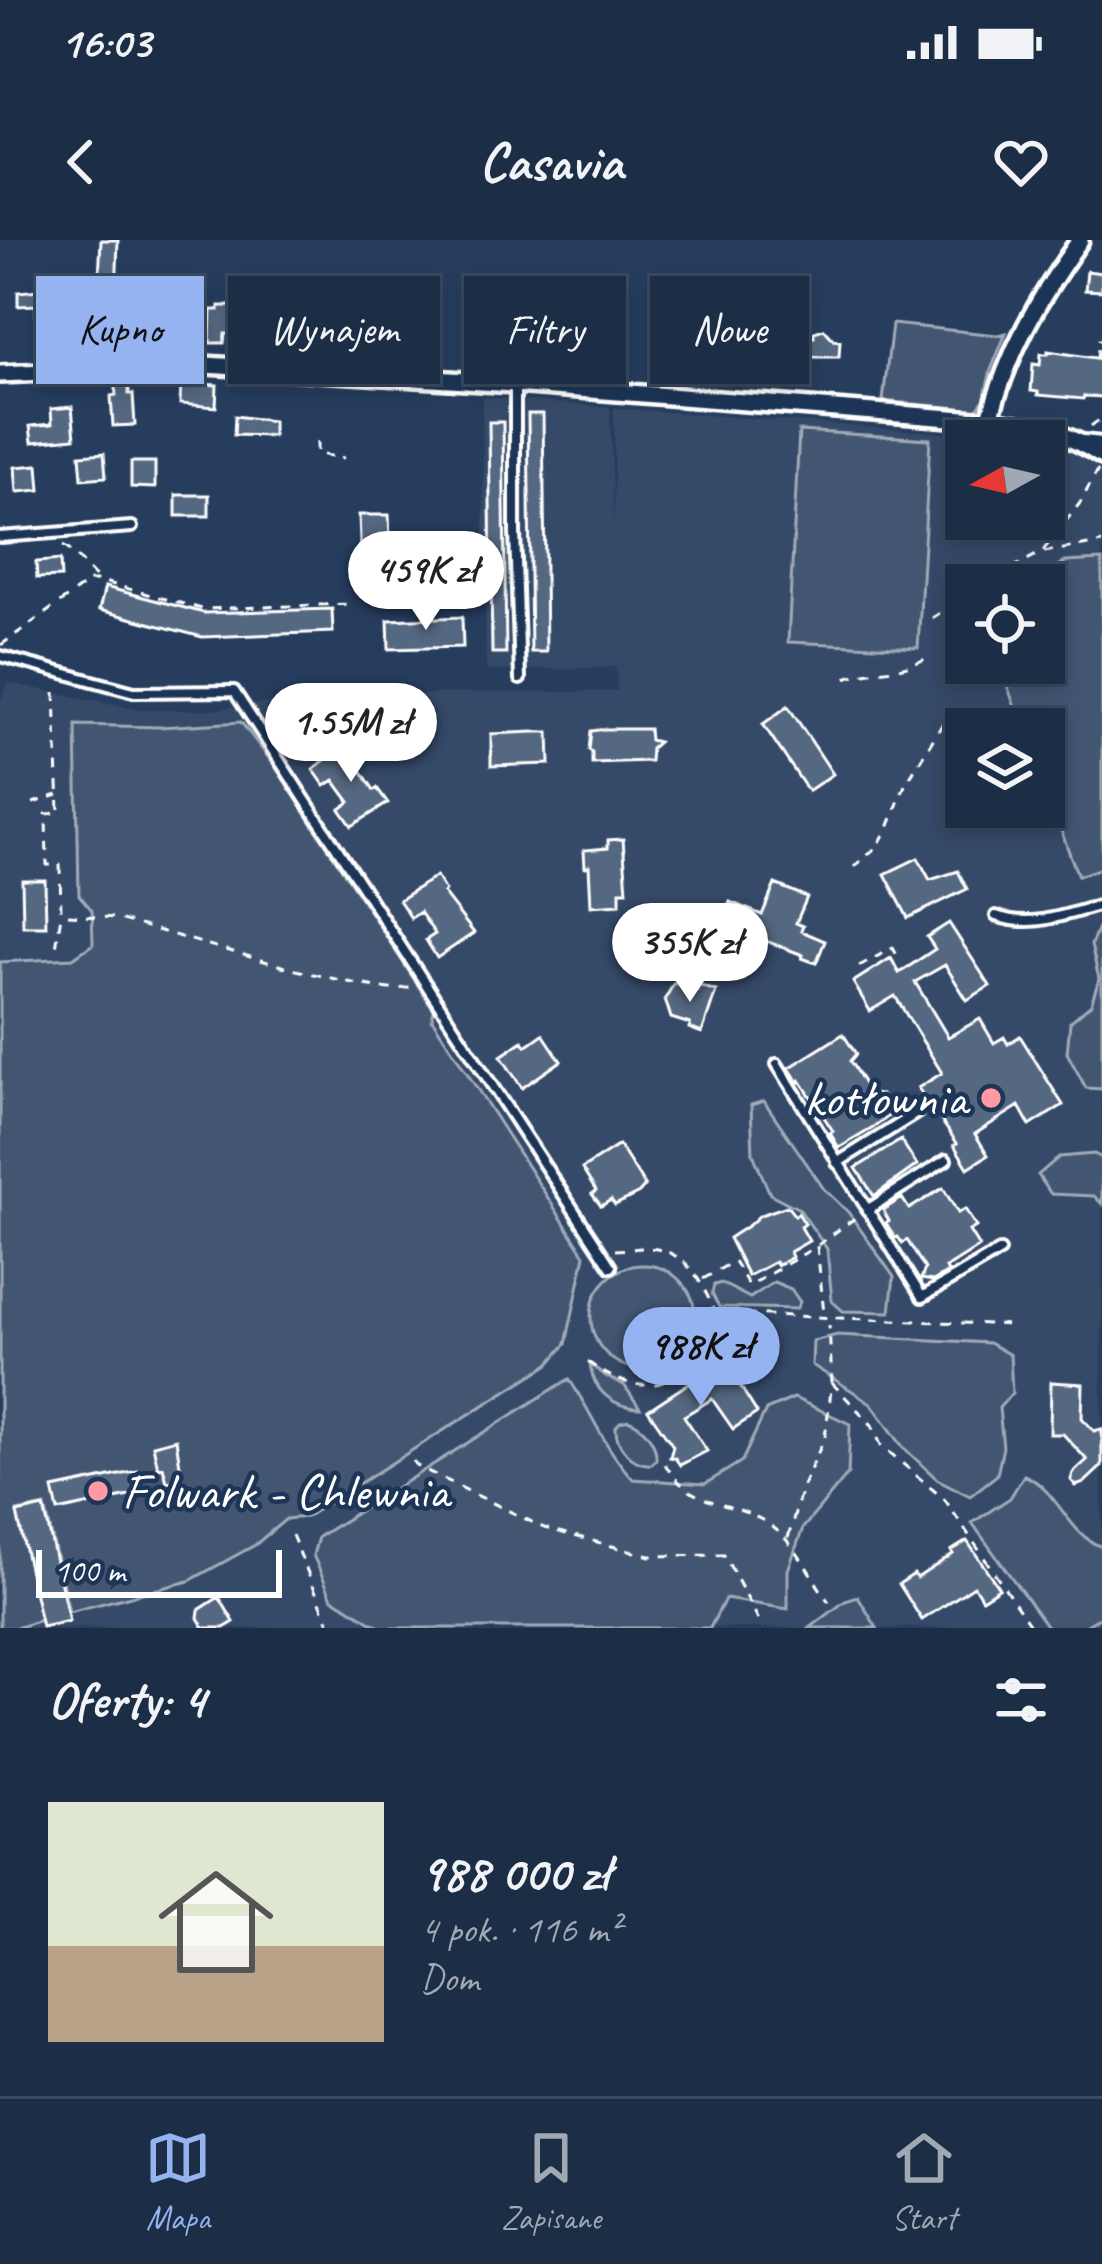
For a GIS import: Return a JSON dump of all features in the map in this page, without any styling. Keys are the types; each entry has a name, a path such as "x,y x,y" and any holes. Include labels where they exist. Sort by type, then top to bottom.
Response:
{"street":[{"path":"989,420 1015,342 1080,240"},
{"path":"204,365 464,381"},
{"path":"0,374 36,372"},
{"path":"515,384 963,420"},
{"path":"1065,435 1076,439 1100,464"}],"lane":[{"path":"515,384 520,679"},
{"path":"1076,439 1102,442"},
{"path":"0,537 132,527"},
{"path":"0,656 134,692 234,692 611,1267"},
{"path":"996,916 1016,923 1102,905"},
{"path":"777,1064 922,1297 1000,1251"},
{"path":"837,1163 917,1113"},
{"path":"867,1210 946,1160"}],"path":[{"path":"1097,358 1102,340"},
{"path":"317,442 317,454 344,458"},
{"path":"1100,464 1102,481"},
{"path":"1042,552 1080,503 1100,464"},
{"path":"36,535 72,550 100,581 202,609 350,604"},
{"path":"1019,564 1042,552 1102,543"},
{"path":"0,646 82,585 100,581"},
{"path":"932,618 945,610"},
{"path":"846,678 866,671 890,672 930,656"},
{"path":"55,692 58,813 46,814 47,866 60,865 56,948 60,950"},
{"path":"854,867 877,847 905,785 943,723"},
{"path":"33,803 58,795"},
{"path":"68,915 115,918 352,983 389,989 427,986"},
{"path":"859,966 893,948 896,956"},
{"path":"701,1280 734,1261 749,1286 867,1210"},
{"path":"817,1246 824,1317"},
{"path":"659,1250 682,1260 701,1280 718,1313 1013,1325"},
{"path":"787,1539 802,1487 825,1437 832,1383 829,1325"},
{"path":"588,1362 626,1384 647,1385 679,1374 701,1353 711,1332 724,1328"},
{"path":"679,1374 684,1382"},
{"path":"832,1383 872,1425 881,1444 945,1500 1032,1628"},
{"path":"412,1461 544,1528 650,1556 724,1555 764,1628"},
{"path":"665,1464 689,1493 763,1521 787,1539 829,1602"},
{"path":"292,1535 331,1628"}],"shaded area":[{"path":"892,324 1006,333 984,400 976,410 883,401"},
{"path":"482,397 610,407 614,528 614,408 945,433 945,540 1065,540 1065,448 1102,470 1102,1628 0,1628 0,701 8,683 143,710 211,710 280,701 617,691 616,667 486,671"},
{"path":"799,431 930,439 918,648 788,642"},
{"path":"1102,560 1102,868 1078,876 1060,828 1065,828 1065,708 1015,708 1007,684 1065,684 1065,562"},
{"path":"241,722 434,1010 432,1019 585,1255 566,1344 549,1364 306,1517 286,1519 255,1545 189,1581 69,1612 45,1506 17,1512 41,1620 0,1628 0,962 73,958 93,944 92,910 79,895 76,725"},
{"path":"1102,925 1102,1089 1086,1088 1067,1053 1070,1022 1091,1004 1099,979 1091,945"},
{"path":"764,1101 824,1189 848,1212 894,1277 890,1312 843,1311 832,1301 827,1249 799,1209 770,1194 753,1154 751,1105"},
{"path":"1094,1154 1102,1158 1102,1204 1094,1196 1051,1194 1038,1175 1059,1157"},
{"path":"643,1265 663,1269 680,1280 691,1297 695,1317 691,1337 680,1354 663,1365 643,1369 623,1365 606,1354 595,1337 591,1317 595,1297 606,1280 623,1269"},
{"path":"774,1282 791,1289 800,1302 796,1309 719,1307 712,1294 714,1285 721,1283 750,1298"},
{"path":"722,1330 763,1332 692,1378 688,1373 703,1356 712,1335"},
{"path":"837,1335 989,1343 1010,1355 1012,1393 999,1408 1003,1447 997,1475 970,1496 937,1479 903,1447 871,1403 812,1365 813,1341"},
{"path":"590,1364 624,1385 640,1408 606,1396"},
{"path":"569,1379 633,1479 705,1484 742,1461 766,1410 794,1398 850,1424 848,1474 803,1528 788,1570 788,1609 725,1599 710,1628 381,1628 332,1598 313,1555 318,1537"},
{"path":"628,1420 652,1441 656,1459 652,1464 638,1462 622,1447 616,1427"},
{"path":"1024,1475 1046,1490 1080,1533 1102,1547 1102,1616 1082,1628 1048,1628 972,1523 1010,1498"},
{"path":"858,1597 877,1628 810,1628 845,1601"}],"building":[{"path":"101,240 118,240 117,276 99,276"},
{"path":"1087,271 1102,273 1102,291 1085,290"},
{"path":"36,290 36,305 18,306 18,292"},
{"path":"219,306 228,306 228,334 224,343 210,343 211,310"},
{"path":"824,329 840,341 839,357 809,357 809,336 814,337 814,332"},
{"path":"1041,354 1102,359 1102,397 1031,391 1033,364 1040,365"},
{"path":"129,384 135,425 113,426 115,385"},
{"path":"181,384 217,385 216,407 180,404"},
{"path":"72,407 75,438 32,442 30,426 52,424 51,409"},
{"path":"528,414 543,414 546,652 531,652"},
{"path":"235,416 273,421 273,436 234,435"},
{"path":"489,422 503,422 506,653 492,653"},
{"path":"104,453 106,477 82,479 80,455"},
{"path":"131,462 155,462 155,488 131,487"},
{"path":"38,465 40,490 17,492 15,467"},
{"path":"176,495 209,495 209,516 176,516"},
{"path":"359,515 389,515 392,588 362,589"},
{"path":"60,560 61,577 37,578 36,562"},
{"path":"105,587 204,613 332,609 333,632 202,637 99,610"},
{"path":"462,617 463,647 389,649 388,620"},
{"path":"788,706 833,774 808,791 763,724"},
{"path":"649,729 650,740 658,742 651,748 650,761 592,763 591,731"},
{"path":"549,732 550,764 491,766 491,734"},
{"path":"348,743 374,790 388,803 352,826 340,809 350,802 334,780 325,786 313,769"},
{"path":"623,839 627,891 620,891 620,904 591,906 584,850 608,848 608,840"},
{"path":"918,858 930,880 958,871 967,889 908,918 885,874"},
{"path":"436,876 443,893 474,933 437,958 426,940 435,934 420,912 411,918 399,900"},
{"path":"22,880 45,880 46,926 23,926"},
{"path":"775,884 807,897 796,923 803,926 801,931 825,941 816,963 721,924 730,902 762,915"},
{"path":"949,923 990,986 967,1000 945,965 915,982 948,1037 980,1019 994,1043 1004,1037 1008,1044 1020,1036 1063,1105 1030,1126 1019,1106 975,1134 988,1155 968,1168 957,1143 918,1088 942,1073 895,996 870,1011 853,982 891,958 899,973 935,949 927,937"},
{"path":"674,983 716,991 702,1033 671,1018 665,999"},
{"path":"543,1034 561,1061 522,1088 501,1056"},
{"path":"843,1034 856,1054 850,1061 870,1094 881,1095 893,1113 839,1148 833,1131 789,1068"},
{"path":"901,1140 917,1165 874,1196 856,1168"},
{"path":"619,1145 645,1186 615,1205 611,1200 601,1206 582,1169"},
{"path":"943,1188 958,1213 965,1209 976,1227 969,1231 979,1247 933,1281 921,1279 925,1269 907,1240 902,1243 895,1238 883,1210 902,1198 909,1209"},
{"path":"787,1206 805,1224 801,1227 809,1241 790,1252 792,1257 748,1276 729,1238 760,1215"},
{"path":"724,1360 757,1413 733,1429 712,1399 684,1416 707,1451 680,1465 670,1457 673,1446 648,1410"},
{"path":"1051,1382 1083,1384 1082,1418 1094,1431 1102,1429 1102,1466 1076,1486 1073,1473 1087,1460 1063,1434 1050,1434"},
{"path":"176,1439 182,1479 167,1482 153,1445"},
{"name":"Folwark - Chlewnia","path":"138,1471 143,1493 58,1511 53,1489"},
{"path":"44,1507 69,1621 42,1627 17,1513"},
{"path":"967,1541 999,1588 982,1599 974,1586 922,1620 899,1584 914,1574 917,1578"},
{"path":"219,1597 234,1622 224,1628 204,1628 199,1610"}],"place":[{"name":"kotłownia","path":"991,1098"},
{"name":"Folwark - Chlewnia","path":"98,1491"}]}
